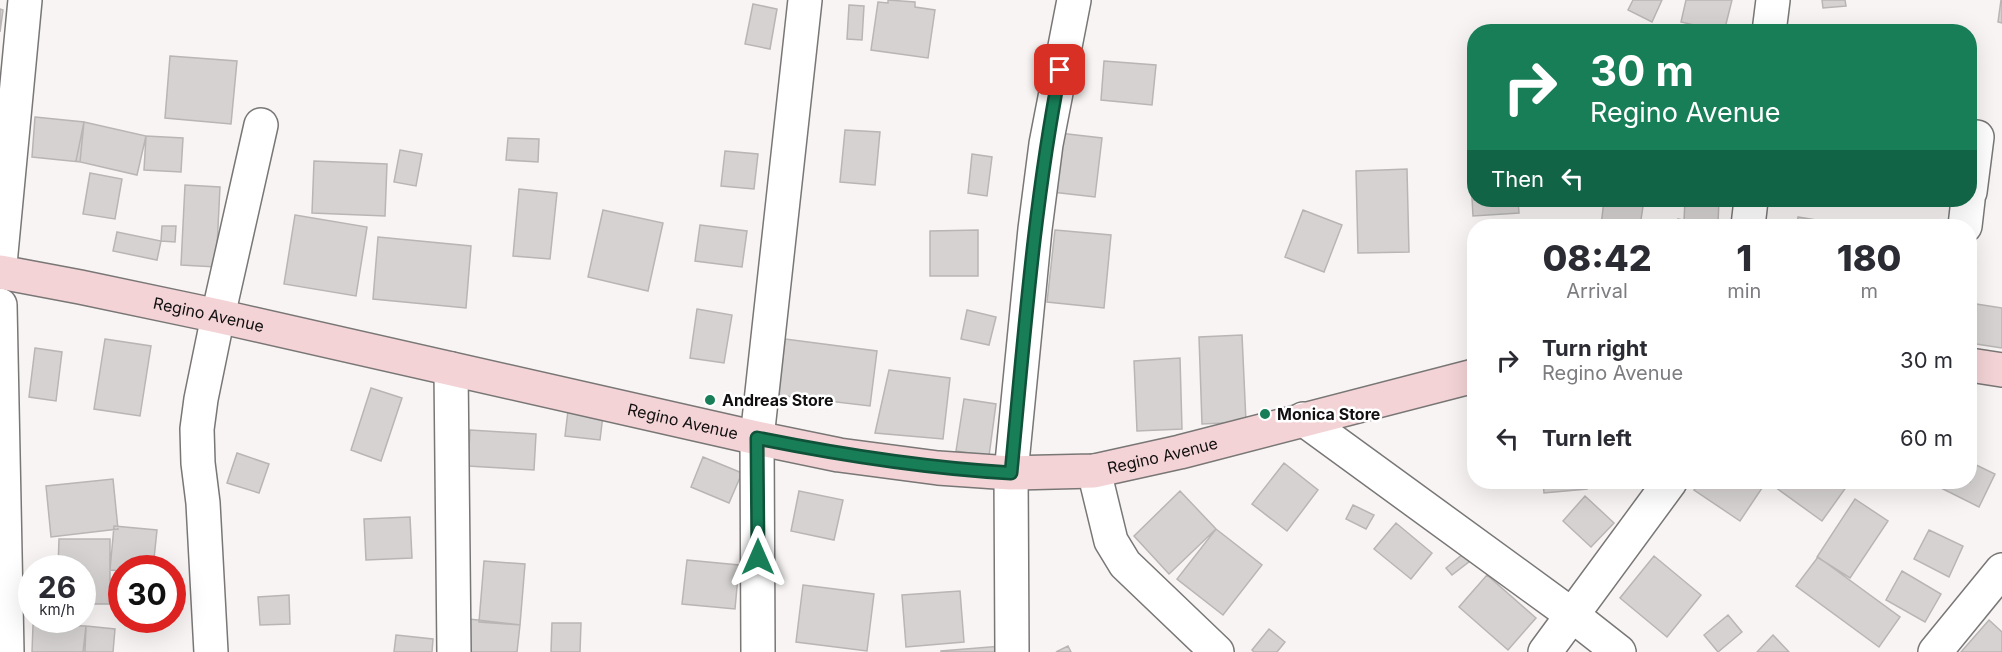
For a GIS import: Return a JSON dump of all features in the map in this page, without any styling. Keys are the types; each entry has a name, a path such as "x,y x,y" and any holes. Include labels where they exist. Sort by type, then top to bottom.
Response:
{"street":[{"path":"0,264 25,0"},
{"path":"758,652 757,438 805,0"},
{"path":"1012,652 1011,473 1035,229 1045,155 1074,0"},
{"path":"1770,24 1773,0"},
{"path":"211,652 197,429 218,316 261,125"},
{"name":"Regino Avenue","path":"0,272 218,316 757,438 839,454 938,468 1011,473 1094,471 1180,452 1467,378"},
{"path":"0,305 8,652"},
{"path":"1977,367 2002,370"},
{"path":"451,369 454,652"},
{"path":"1303,419 1572,615 1619,652"},
{"path":"1094,471 1111,541 1125,564 1217,652"},
{"path":"1545,652 1665,489"},
{"path":"1935,652 2002,570"}],"building":[{"path":"888,0 915,2 915,7 935,10 928,58 871,50 878,2 888,3"},
{"path":"1633,0 1662,0 1652,22 1628,10"},
{"path":"1686,0 1732,0 1726,24 1681,22"},
{"path":"1822,0 1845,0 1846,6 1823,8"},
{"path":"2002,0 2002,23 1998,22"},
{"path":"753,4 777,9 770,49 745,44"},
{"path":"849,5 864,6 862,40 847,39"},
{"path":"0,9 3,10 0,32"},
{"path":"170,56 237,61 231,124 165,118"},
{"path":"1104,61 1156,65 1152,105 1101,100"},
{"path":"35,117 84,122 80,162 32,157"},
{"path":"84,122 146,136 137,175 76,161"},
{"path":"845,130 880,132 875,185 840,182"},
{"path":"1059,133 1102,138 1095,197 1052,192"},
{"path":"146,136 183,138 181,172 144,170"},
{"path":"508,138 539,139 538,162 506,160"},
{"path":"400,150 422,154 416,186 394,182"},
{"path":"725,151 758,154 754,189 721,186"},
{"path":"972,154 992,157 987,196 968,193"},
{"path":"314,161 387,164 385,216 312,213"},
{"path":"1407,169 1409,252 1358,253 1356,171"},
{"path":"90,173 122,179 115,219 83,214"},
{"path":"185,185 220,187 216,267 181,265"},
{"path":"519,189 557,193 550,259 513,256"},
{"path":"1472,207 1519,207 1519,213 1473,216"},
{"path":"1603,207 1643,207 1641,219 1602,219"},
{"path":"1685,207 1719,207 1718,219 1684,219"},
{"path":"603,210 663,223 648,291 588,277"},
{"path":"1303,210 1342,225 1324,272 1285,257"},
{"path":"295,215 367,227 356,296 284,284"},
{"path":"700,225 747,231 742,267 695,261"},
{"path":"162,226 176,226 175,242 161,241"},
{"path":"978,230 978,276 930,276 930,231"},
{"path":"1055,230 1111,235 1104,308 1047,302"},
{"path":"117,232 161,241 157,260 113,251"},
{"path":"378,237 471,246 466,308 373,299"},
{"path":"1977,304 2002,308 2002,348 1977,344"},
{"path":"697,309 732,315 724,363 690,358"},
{"path":"967,310 996,317 989,345 961,339"},
{"path":"1242,335 1246,422 1202,424 1199,337"},
{"path":"105,339 151,346 140,416 94,409"},
{"path":"785,339 877,351 870,406 778,395"},
{"path":"35,348 62,352 56,401 29,397"},
{"path":"1180,358 1182,429 1137,431 1134,361"},
{"path":"889,370 950,378 943,439 875,433"},
{"path":"371,388 402,398 381,461 351,450"},
{"path":"964,399 996,404 989,456 956,451"},
{"path":"569,402 604,407 600,440 565,436"},
{"path":"470,430 536,434 534,470 468,466"},
{"path":"237,453 269,464 259,493 227,483"},
{"path":"703,457 742,473 729,503 691,487"},
{"path":"1284,463 1318,490 1287,531 1252,504"},
{"path":"1977,465 1995,474 1979,507 1943,489 1977,489"},
{"path":"113,479 118,529 51,537 46,486"},
{"path":"1544,489 1587,489 1544,493"},
{"path":"1695,489 1761,489 1740,521"},
{"path":"1778,489 1845,489 1822,521"},
{"path":"799,491 843,500 834,540 791,531"},
{"path":"1180,491 1216,529 1169,574 1134,536"},
{"path":"1585,496 1614,523 1591,547 1563,521"},
{"path":"1855,499 1888,521 1850,578 1817,557"},
{"path":"1353,505 1374,515 1366,529 1346,519"},
{"path":"410,517 412,558 366,560 364,519"},
{"path":"1396,523 1432,553 1411,579 1374,549"},
{"path":"114,526 157,530 154,555 111,555"},
{"path":"1216,529 1262,565 1223,615 1177,579"},
{"path":"1929,530 1963,546 1949,577 1914,559"},
{"path":"59,539 110,539 108,604 96,604 96,555 58,555"},
{"path":"1464,553 1470,561 1452,575 1446,568"},
{"path":"1654,556 1701,595 1667,637 1620,598"},
{"path":"1818,557 1900,617 1879,647 1796,586"},
{"path":"687,560 739,565 735,609 682,604"},
{"path":"484,561 525,564 520,625 479,622"},
{"path":"1902,571 1941,594 1925,622 1886,600"},
{"path":"1487,575 1536,618 1508,650 1459,607"},
{"path":"803,585 874,594 867,651 796,642"},
{"path":"960,591 964,642 906,647 902,595"},
{"path":"289,595 290,624 260,625 258,597"},
{"path":"1728,615 1742,632 1718,652 1704,635"},
{"path":"469,619 520,625 517,652 465,652"},
{"path":"1989,620 2002,632 2002,652 1961,652"},
{"path":"552,623 581,623 580,652 551,652"},
{"path":"96,627 108,628 108,633 115,633 113,652 83,652 85,633 96,633"},
{"path":"1269,629 1285,642 1277,652 1254,652 1252,650"},
{"path":"33,633 86,633 85,652 32,652"},
{"path":"396,635 433,639 432,652 394,652"},
{"path":"1773,635 1789,652 1757,652"},
{"path":"1002,646 1003,652 941,652 941,651"},
{"path":"1068,646 1071,652 1056,652"}],"place":[{"name":"Andreas Store","path":"710,400"},
{"name":"Monica Store","path":"1265,414"}],"route":[{"path":"758,557 757,438 839,454 938,468 1011,473 1035,229 1046,144 1060,70"}]}
